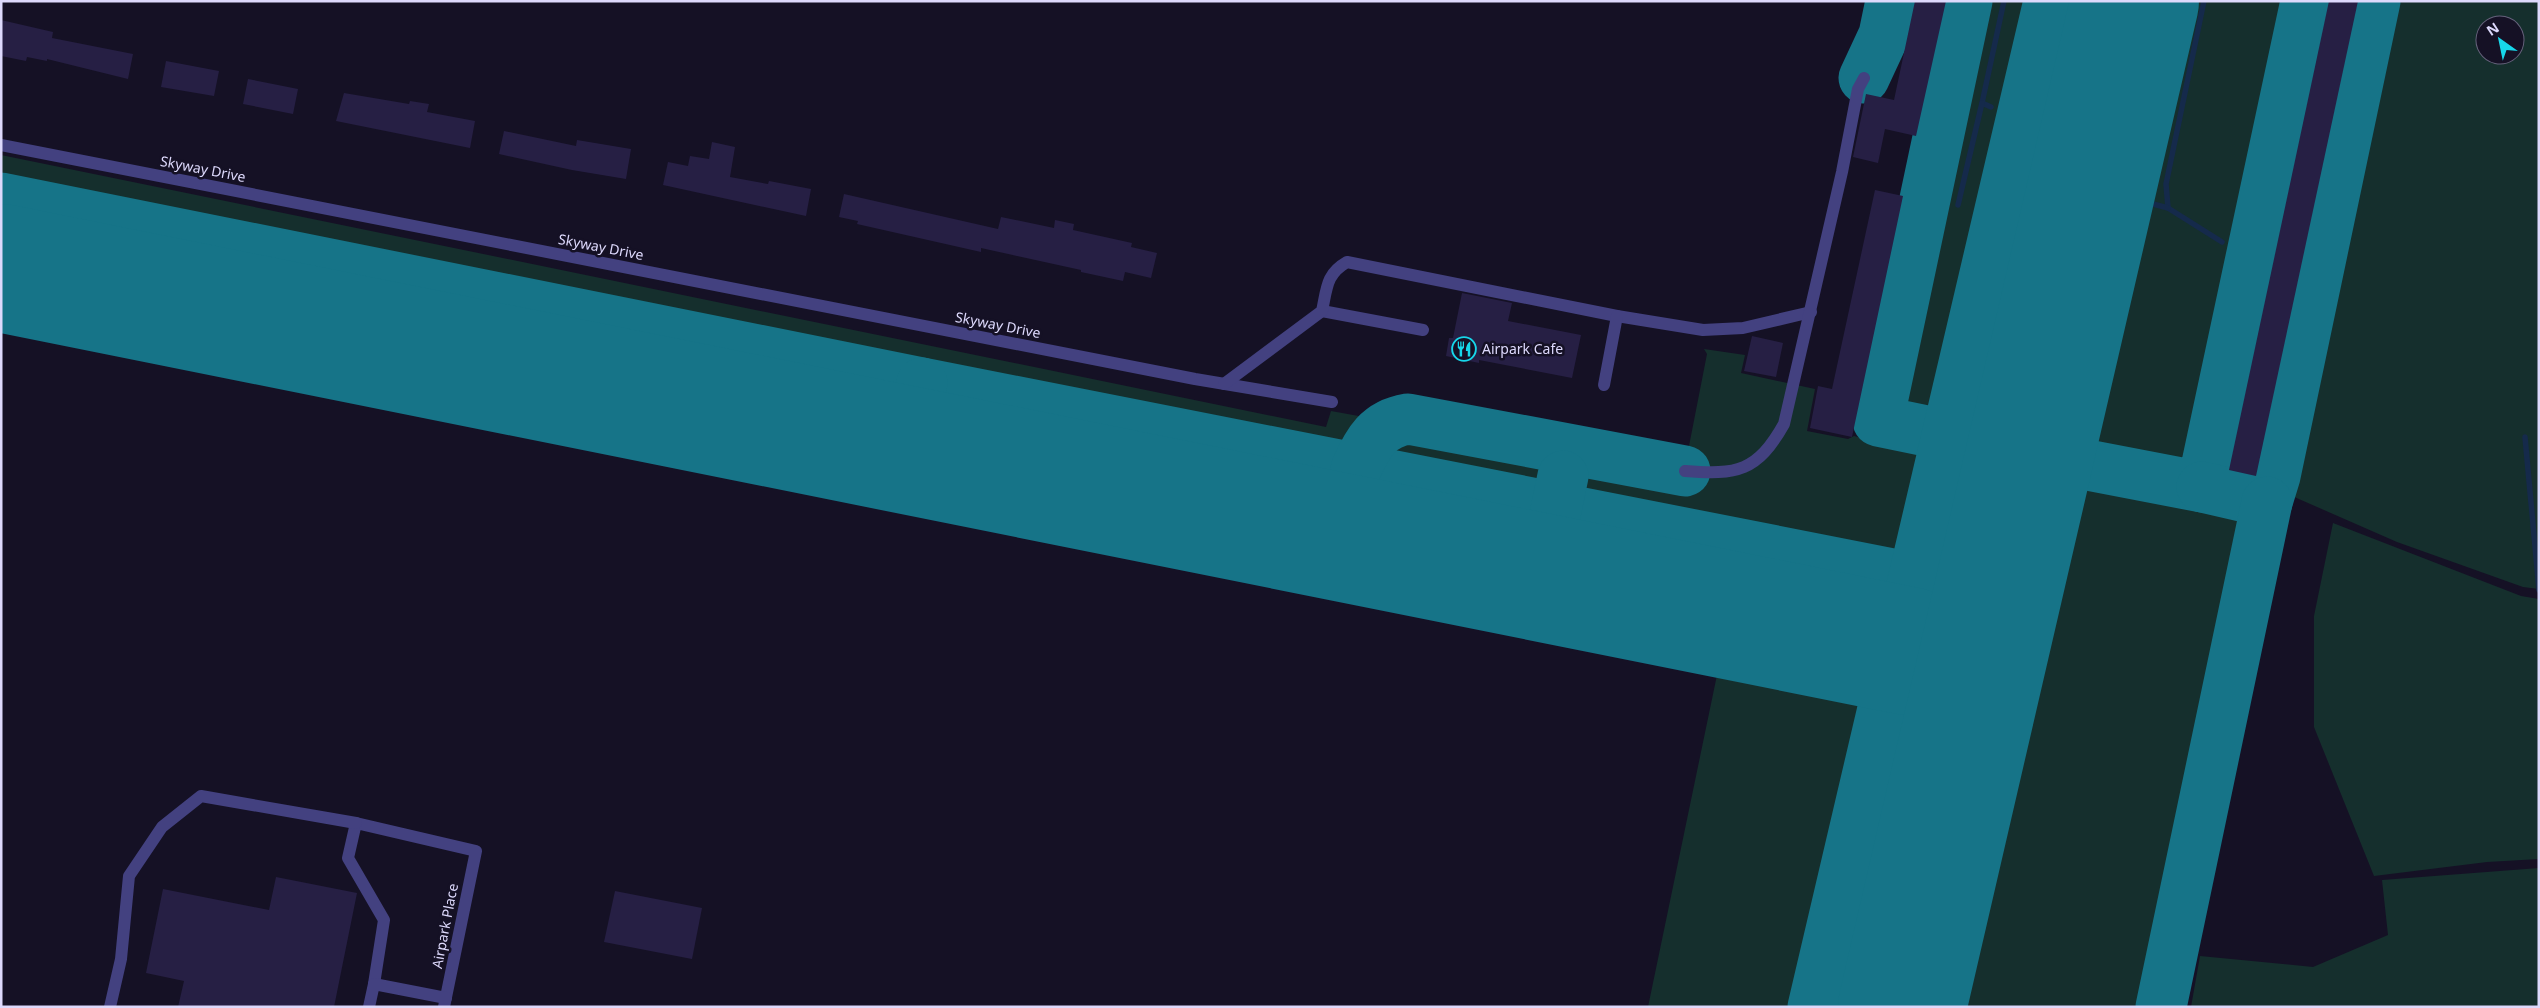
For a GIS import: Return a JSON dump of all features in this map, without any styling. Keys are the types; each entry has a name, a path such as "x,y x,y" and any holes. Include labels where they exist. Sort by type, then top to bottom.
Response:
{"street":[{"path":"1685,471 1728,472 1749,466 1765,454 1784,424 1811,312 1858,89 1864,78"},
{"name":"Skyway Drive","path":"1,145 1194,379 1332,402"},
{"path":"1224,384 1322,311 1329,279 1336,269 1347,262 1617,316 1712,330 1743,328 1811,312"},
{"path":"1322,311 1423,330"},
{"path":"1604,385 1617,316"},
{"path":"110,1007 121,958 129,876 162,827 201,796 356,823 348,858 384,920 369,1007"},
{"name":"Airpark Place","path":"356,823 476,850 445,1003"},
{"path":"374,984 445,1003"}],"green space":[{"path":"1973,1 2299,1 2195,493 2288,510 2180,1007 1648,1007 1717,675 1,327 1,155 1326,427 1331,411 1392,422 1390,437 1680,492 1707,354 1704,349 1745,355 1741,373 1815,389 1807,431 1848,439 1854,436 1878,442"},
{"path":"2394,1 2539,1 2539,589 2523,587 2397,542 2292,496"},
{"path":"2333,523 2521,596 2539,599 2539,859 2487,862 2374,876 2314,727 2314,616"},
{"path":"2539,868 2539,1007 2191,1007 2200,956 2313,967 2388,935 2382,880"}],"building":[{"path":"1915,1 1946,1 1916,136 1885,129 1878,163 1853,157 1866,94 1894,100"},
{"path":"2329,1 2358,1 2256,476 2229,470"},
{"path":"1,20 53,32 52,38 133,54 128,79 47,59 47,61 27,57 26,61 1,56"},
{"path":"166,61 219,71 214,96 161,87"},
{"path":"248,79 298,89 293,114 243,104"},
{"path":"344,93 409,104 410,101 429,104 427,112 475,121 470,148 336,121"},
{"path":"504,131 576,146 577,140 631,149 626,179 572,170 499,154"},
{"path":"712,142 735,147 730,177 768,184 769,181 811,189 806,216 663,185 668,162 688,166 690,156 709,159"},
{"path":"1875,190 1903,196 1852,437 1810,428 1818,386 1832,389"},
{"path":"844,194 998,229 1001,217 1054,228 1055,220 1074,224 1073,230 1132,243 1131,247 1157,253 1151,278 1125,272 1123,281 981,248 981,252 857,224 858,221 839,217"},
{"path":"1462,293 1512,303 1508,321 1581,335 1572,378 1479,360 1479,363 1446,356 1449,338 1453,338"},
{"path":"1752,336 1783,343 1776,377 1744,371"},
{"path":"276,877 357,893 334,1007 178,1007 184,981 146,973 163,889 269,910"},
{"path":"615,891 702,908 692,959 604,942"}],"waterway":[{"path":"1991,107 1982,103 2004,1"},
{"path":"2204,1 2166,184 2168,208 2222,242"},
{"path":"1958,205 1982,103"},
{"path":"2153,204 2168,208"},
{"path":"2525,437 2539,590"}],"taxiway":[{"path":"1864,78 1884,35 1891,1"},
{"path":"1946,435 1878,421 1967,1"},
{"path":"1813,1007 2049,1"},
{"path":"2030,454 2202,487 2306,1"},
{"path":"2202,487 2267,502 2275,476 2375,1"},
{"path":"1,198 922,383 1913,578"},
{"path":"906,450 922,383"},
{"path":"1356,469 1365,450 1375,436 1389,425 1408,419 1685,471"},
{"path":"1542,578 1563,476"},
{"path":"2161,1007 2267,502"}],"runway":[{"path":"1902,1007 2135,1"},
{"path":"1,268 1908,651"}],"place":[{"name":"Airpark Cafe","path":"1464,349"}]}
